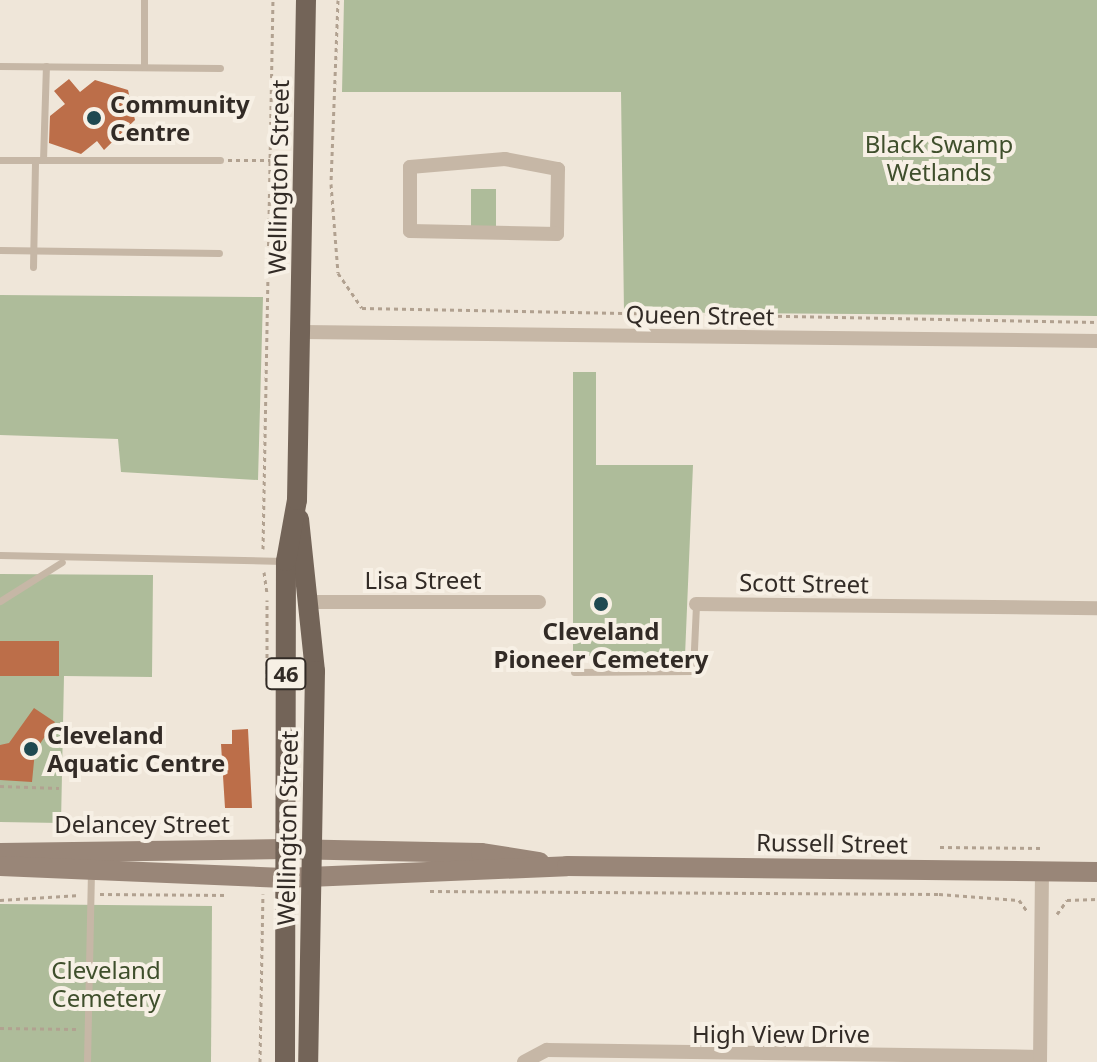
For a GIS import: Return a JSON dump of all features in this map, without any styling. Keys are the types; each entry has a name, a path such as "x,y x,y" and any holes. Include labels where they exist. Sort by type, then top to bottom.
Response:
{"main road":[{"name":"Wellington Street","path":"306,0 297,500 308,602 313,779 308,1062"},
{"name":"Wellington Street","path":"285,1062 286,561 297,500"},
{"name":"Delancey Street","path":"0,866 91,860 127,850 285,849"},
{"name":"Russell Street","path":"285,849 481,853 567,866"},
{"name":"Delancey Street","path":"0,853 91,860 126,871 285,878"},
{"name":"Russell Street","path":"285,878 567,866 1097,872"}],"street":[{"path":"491,159 558,169 557,234 483,238 410,231 410,167 491,159"},
{"name":"Queen Street","path":"302,332 1097,341"},
{"name":"Lisa Street","path":"308,602 539,602"},
{"name":"Scott Street","path":"696,604 1097,608"},
{"name":"High View Drive","path":"524,1062 547,1050 1040,1060 1042,871"}],"lane":[{"path":"144,0 144,67"},
{"path":"0,66 220,68"},
{"path":"33,267 46,66"},
{"path":"0,160 220,160"},
{"path":"0,250 219,253"},
{"path":"0,555 64,561 286,561"},
{"path":"0,601 64,561"},
{"name":"Scott Street","path":"574,672 693,671 696,604"},
{"path":"285,778 313,779"},
{"path":"126,871 127,850"},
{"path":"87,1062 91,860"}],"path":[{"path":"263,560 273,0"},
{"path":"338,0 331,184 338,273 362,308 1097,322"},
{"path":"220,160 272,160"},
{"path":"0,786 59,788"},
{"path":"940,847 1043,848"},
{"path":"415,891 939,894 1019,900 1030,918 1042,920 1055,920 1067,900 1097,899"},
{"path":"0,900 91,895 234,895"},
{"path":"249,896 263,896 260,1062"},
{"path":"0,1028 88,1029"}],"green space":[{"name":"Black Swamp Wetlands","path":"344,0 1097,0 1097,316 624,312 621,92 342,92"},
{"path":"471,189 496,189 496,230 471,230"},
{"path":"0,295 263,297 258,480 121,472 118,439 0,435"},
{"path":"573,372 596,372 596,465 693,465 685,656 573,656"},
{"name":"Cleveland Aquatic Centre","path":"0,574 153,575 152,677 64,676 61,823 0,822"},
{"name":"Cleveland Cemetery","path":"0,904 212,906 211,1062 0,1062"}],"building":[{"name":"Community Centre","path":"69,79 80,92 95,80 128,90 135,120 104,150 97,141 81,154 49,143 50,116 65,104 54,91"},
{"path":"0,641 59,641 59,676 0,676"},
{"path":"34,708 55,722 35,751 32,782 0,780 0,745 9,743"},
{"path":"248,729 252,808 225,808 221,744 232,744 232,730"}],"place":[{"name":"Community Centre","path":"94,118"},
{"name":"Cleveland Pioneer Cemetery","path":"601,604"},
{"name":"Cleveland Aquatic Centre","path":"31,749"}]}
